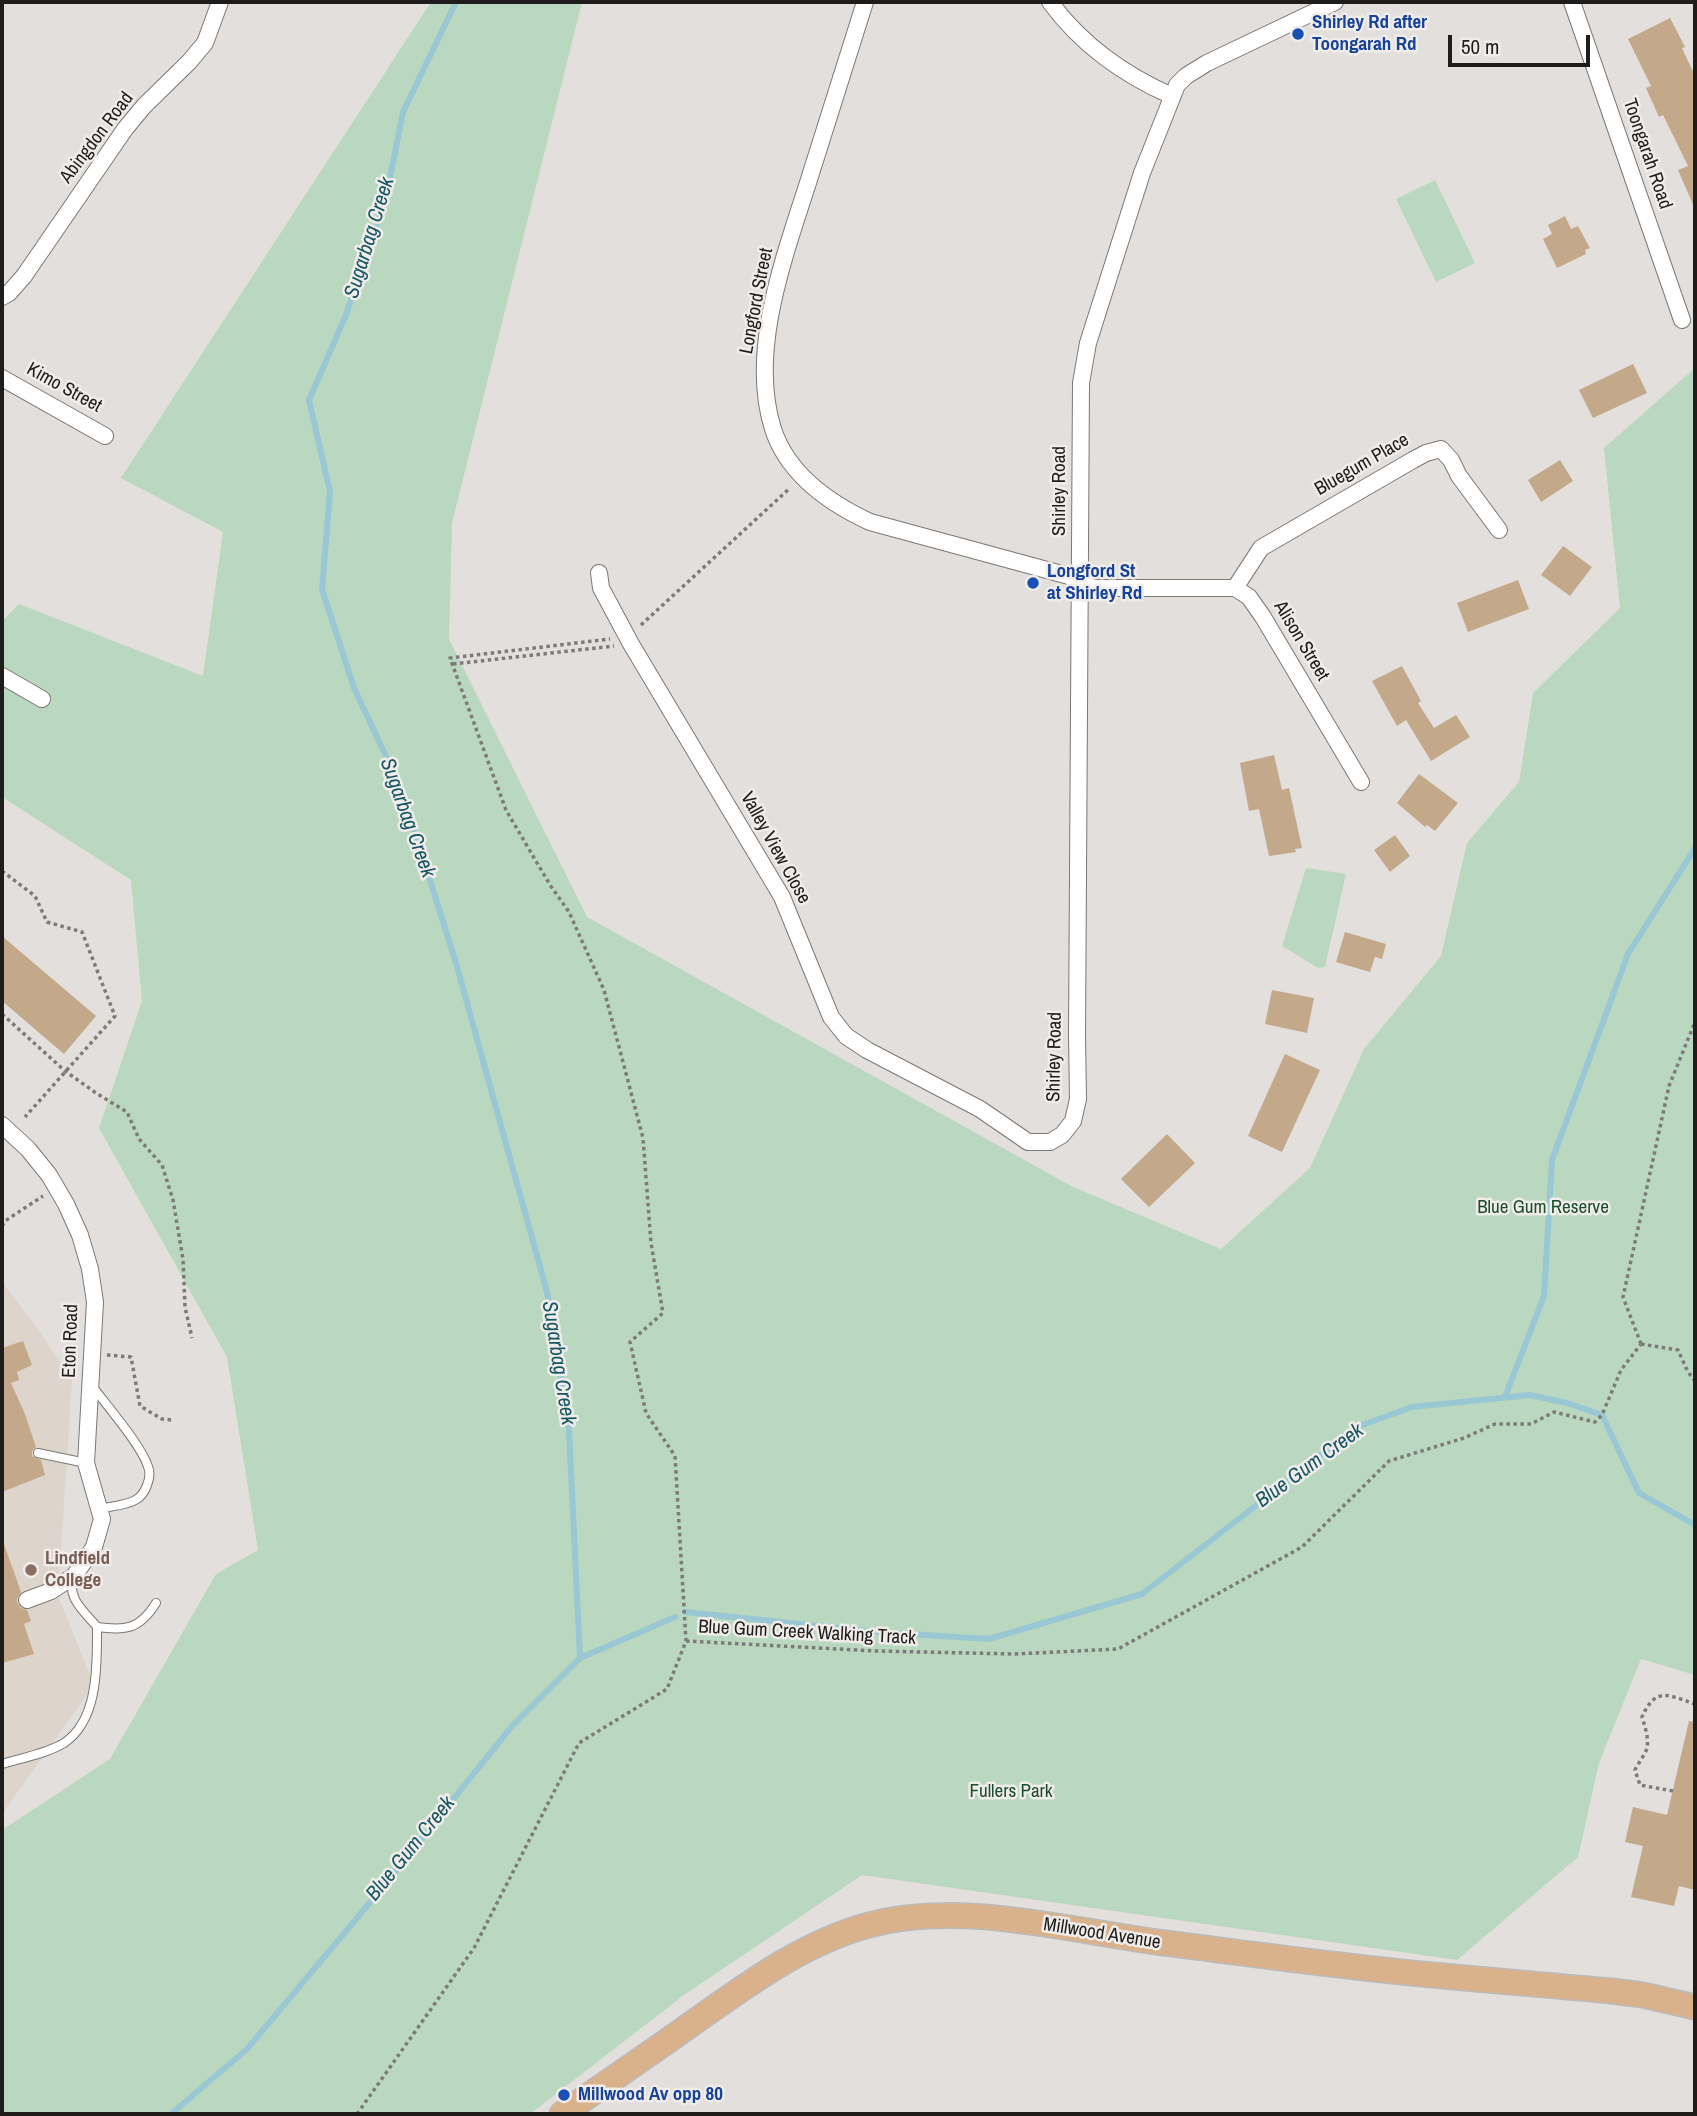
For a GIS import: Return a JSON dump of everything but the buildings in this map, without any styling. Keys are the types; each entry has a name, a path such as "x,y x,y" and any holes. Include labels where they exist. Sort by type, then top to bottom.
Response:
{"main road":[{"name":"Millwood Avenue","path":"562,2114 792,1956 844,1933 870,1925 923,1916 1004,1919 1162,1943 1357,1967 1612,1991 1695,2007"}],"street":[{"name":"Abingdon Road","path":"2,297 24,276 125,129 205,43 220,2"},
{"name":"Longford Street","path":"864,2 785,257 767,335 765,385 774,429 785,455 802,476 825,498 845,510 870,522 1069,576 1081,582"},
{"path":"1050,2 1094,48 1136,79 1172,96"},
{"name":"Shirley Road","path":"1028,1142 1049,1142 1062,1135 1073,1121 1078,1100 1081,383 1084,361 1142,173 1177,85 1196,69 1335,2"},
{"name":"Toongarah Road","path":"1572,2 1682,320"},
{"name":"Kimo Street","path":"2,378 105,436"},
{"name":"Bluegum Place","path":"1235,588 1261,548 1413,460 1441,449 1499,530"},
{"name":"Valley View Close","path":"598,573 601,588 629,640 782,897 831,1017 846,1036 867,1050 980,1110 1028,1142"},
{"path":"1081,582 1093,588 1235,588"},
{"name":"Alison Street","path":"1235,588 1249,597 1263,617 1361,782"},
{"path":"2,676 42,699"},
{"name":"Eton Road","path":"2,1125 27,1149 57,1187 80,1235 90,1269 95,1302 86,1462 102,1519 94,1547 74,1576 51,1591 27,1601"}],"lane":[{"path":"91,1385 135,1442 149,1468 149,1479 144,1492 137,1499 99,1509"},
{"path":"38,1453 86,1462"},
{"path":"2,1765 63,1743 75,1734 83,1723 91,1704 97,1658 97,1627 75,1601 71,1591 74,1576"},
{"path":"97,1627 126,1629 148,1615 156,1603"}],"path":[{"path":"686,1641 675,1456 646,1413 630,1342 663,1313 651,1243 643,1138 604,990 569,912 506,810 453,664 629,640 802,476"},
{"path":"3,872 35,896 47,922 82,932 115,1016 25,1117"},
{"path":"2,1014 65,1071 127,1112 139,1139 162,1165 173,1200 183,1259 185,1307 192,1338"},
{"path":"1695,1022 1669,1086 1623,1297 1642,1343 1678,1350 1688,1373 1695,1381"},
{"path":"2,1226 5,1221 57,1187"},
{"name":"Blue Gum Creek Walking Track","path":"357,2114 474,1948 579,1743 667,1689 686,1641 876,1651 1015,1654 1118,1649 1302,1546 1389,1461 1464,1438 1495,1424 1531,1424 1554,1412 1595,1422 1602,1415 1620,1370 1642,1343"},
{"path":"92,1353 131,1357 140,1406 162,1419 172,1420"},
{"path":"1673,1791 1640,1785 1635,1770 1647,1750 1647,1732 1642,1717 1647,1704 1654,1698 1667,1695 1695,1704"}],"shaded area":[{"name":"Lindfield College","path":"2,1282 72,1380 58,1596 94,1685 2,1814"}],"green space":[{"path":"431,2 582,2 452,523 449,639 587,917 1073,1187 1221,1249 1310,1168 1364,1049 1441,956 1467,843 1519,782 1533,693 1620,608 1604,448 1695,368 1695,1675 1641,1659 1599,1763 1578,1857 1457,1960 862,1875 684,1995 530,2114 2,2114 2,1830 110,1759 216,1574 258,1550 227,1357 99,1128 142,1001 131,880 2,797 2,621 19,604 203,676 223,532 121,478"},
{"path":"1435,180 1475,263 1436,282 1396,199"},
{"path":"1306,868 1346,874 1325,967 1318,968 1282,946"}],"waterway":[{"name":"Sugarbag Creek","path":"456,2 403,112 387,193 346,315 309,400 330,492 322,589 354,688 401,788 456,963 547,1292 569,1430 580,1658"},
{"name":"Blue Gum Creek","path":"1505,1397 1544,1296 1552,1160 1628,954 1695,848"},
{"name":"Blue Gum Creek","path":"685,1612 877,1632 989,1639 1142,1594 1357,1427 1412,1407 1530,1395 1567,1403 1602,1415 1639,1493 1695,1525"},
{"name":"Blue Gum Creek","path":"171,2114 247,2049 377,1894 512,1726 580,1658 675,1617"}],"place":[{"name":"Shirley Rd after Toongarah Rd","path":"1298,34"},
{"name":"Longford St at Shirley Rd","path":"1033,583"},
{"name":"Lindfield College","path":"31,1570"},
{"name":"Millwood Av opp 80","path":"564,2095"}],"park label":[{"name":"Blue Gum Reserve","path":"1543,1208"},
{"name":"Fullers Park","path":"1011,1792"}]}
